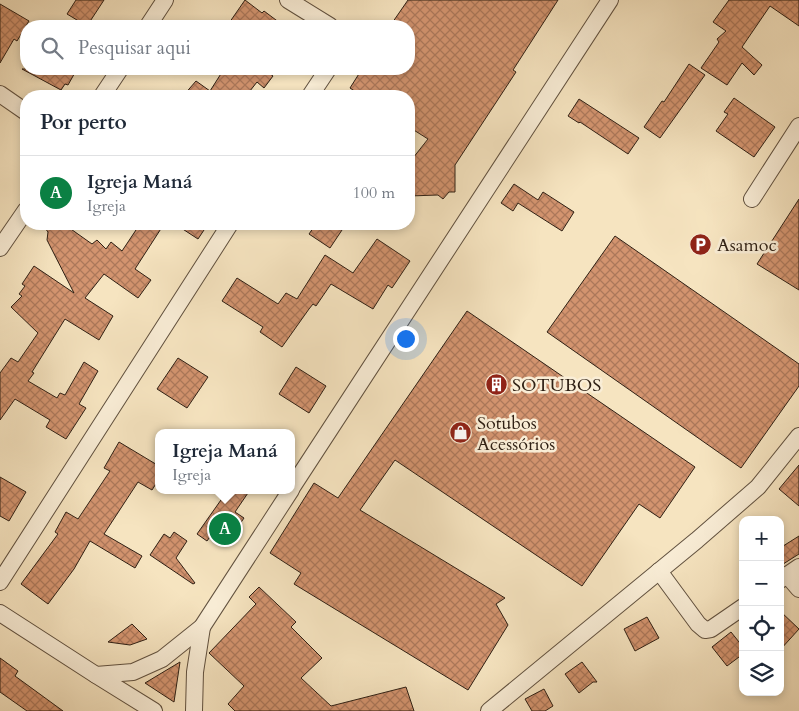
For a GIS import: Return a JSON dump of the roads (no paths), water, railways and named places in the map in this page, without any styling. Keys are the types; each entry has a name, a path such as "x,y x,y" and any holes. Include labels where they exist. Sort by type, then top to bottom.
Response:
{"street":[{"path":"152,20 165,0"},
{"path":"288,0 320,20"},
{"path":"295,484 610,0"},
{"path":"106,90 116,75"},
{"path":"314,90 324,75"},
{"path":"0,94 20,108"},
{"path":"752,199 799,126"},
{"path":"0,248 20,219"},
{"path":"0,582 226,230"},
{"path":"489,711 659,572 758,487 799,436"},
{"path":"96,675 132,672 162,659 202,627 288,494"},
{"path":"659,572 698,624 705,630 711,629 739,610"},
{"path":"789,574 799,589"},
{"path":"0,613 154,711"},
{"path":"194,711 195,672 202,627"}],"place":[{"name":"Asamoc","path":"701,245"},
{"name":"SOTUBOS","path":"496,385"},
{"name":"Sotubos Acessórios","path":"461,433"},
{"name":"Igreja Maná","path":"225,529"}]}
